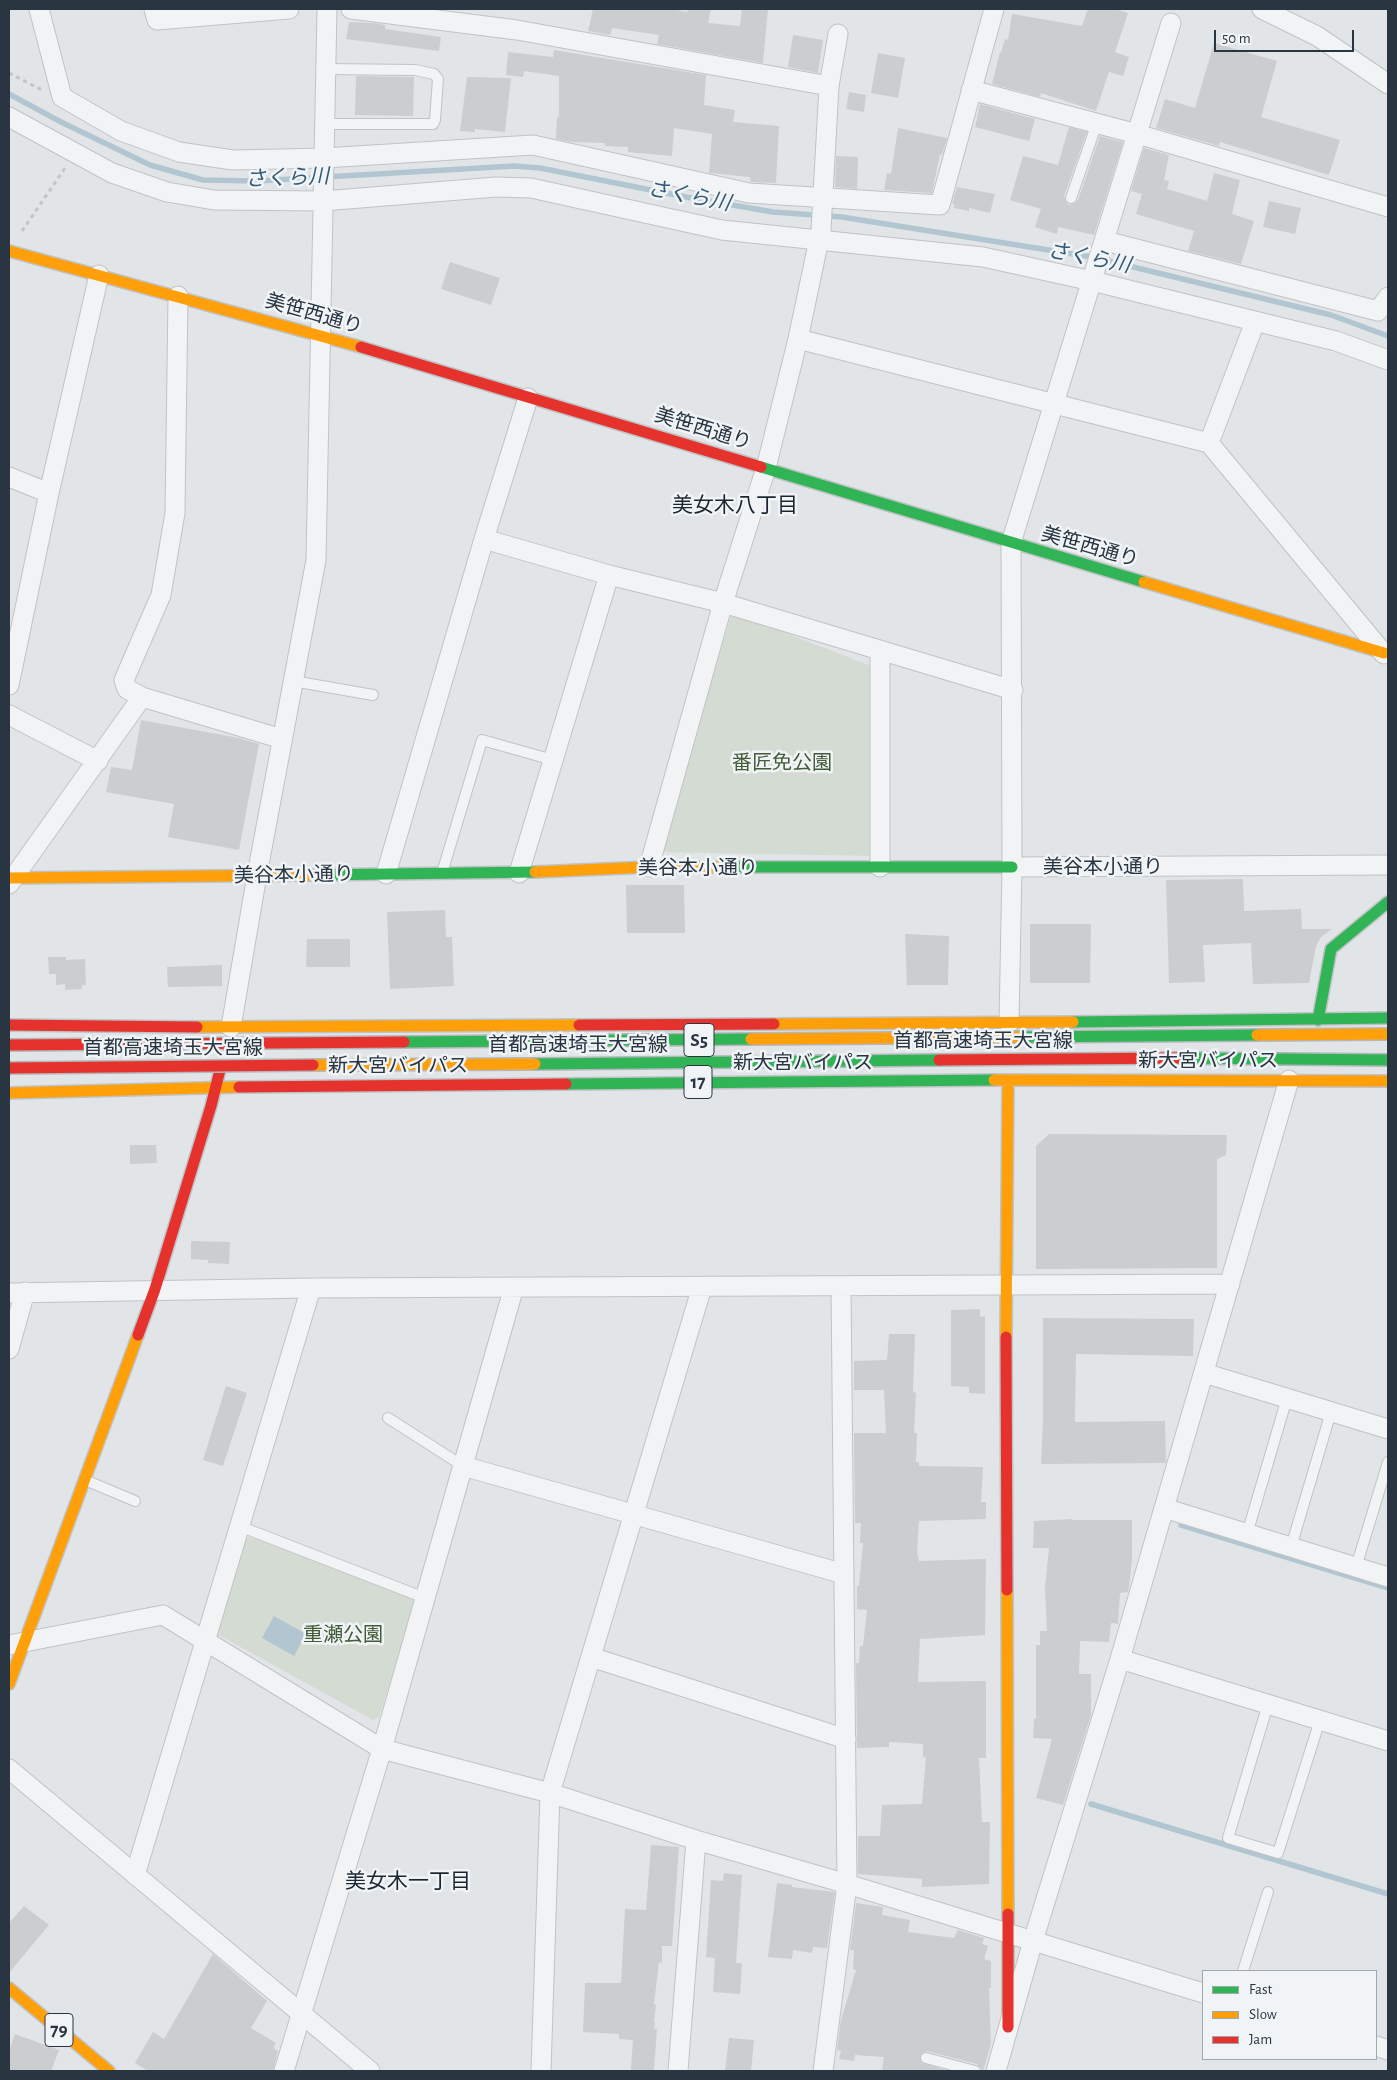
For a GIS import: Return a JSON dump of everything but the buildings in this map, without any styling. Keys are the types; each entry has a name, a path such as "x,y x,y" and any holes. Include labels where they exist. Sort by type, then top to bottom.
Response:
{"main road":[{"name":"美笹西通り","path":"9,251 321,335 1386,656"},
{"name":"美谷本小通り","path":"10,880 257,875 519,873 648,868 1012,867"},
{"path":"1318,1020 1331,949 1388,902"},
{"name":"新大宮バイパス","path":"9,1025 231,1027 1008,1023 1388,1018"},
{"path":"9,1684 16,1644 84,1480 155,1289 216,1086 231,1027"},
{"name":"首都高速埼玉大宮線","path":"9,1045 1388,1034"},
{"name":"首都高速埼玉大宮線","path":"9,1068 1202,1058 1388,1060"},
{"name":"新大宮バイパス","path":"9,1092 216,1086 1008,1080 1388,1081"},
{"path":"1008,1080 1006,1285 1008,2027"},
{"name":"79","path":"9,1988 109,2071"}],"street":[{"path":"39,9 62,97 121,131 179,152 233,160 324,160 533,145 749,193 823,200 940,205 994,9"},
{"path":"154,9 157,20 289,9"},
{"path":"231,1027 257,875 316,560 327,9"},
{"path":"351,9 517,30 829,86"},
{"path":"1262,9 1317,36 1388,84"},
{"path":"1008,1023 1012,867 1013,690 1011,544 1171,23"},
{"path":"648,868 723,602 766,468 798,339 820,235 829,86 838,34"},
{"path":"971,90 1137,134 1388,207"},
{"path":"9,116 112,173 167,192 214,200 496,187 531,188 722,230 820,235 983,257 1094,276 1255,322 1336,341 1388,360"},
{"path":"1104,244 1378,311 1388,297"},
{"path":"9,685 49,493 99,275"},
{"path":"178,296 175,513 161,595 124,680 127,689 142,697 282,739"},
{"path":"1210,444 1255,322"},
{"path":"798,339 1210,444 1386,656"},
{"path":"386,874 484,539 528,398"},
{"path":"9,477 49,493"},
{"path":"484,539 609,575 723,602 1013,690"},
{"path":"519,873 609,575"},
{"path":"880,650 880,867"},
{"path":"10,880 98,761 142,697"},
{"path":"9,715 98,761"},
{"name":"美谷本小通り","path":"1012,867 1388,865"},
{"path":"996,2071 1033,1941 1120,1659 1289,1080"},
{"path":"9,1349 17,1292 155,1289 1230,1284"},
{"path":"541,2071 550,1793 702,1286"},
{"path":"823,2071 847,1884 840,1286"},
{"path":"284,2071 382,1749 514,1287"},
{"path":"134,1875 311,1288"},
{"path":"1204,1372 1388,1429"},
{"path":"463,1466 844,1574"},
{"path":"1164,1508 1388,1577"},
{"path":"16,1644 163,1615 382,1749 550,1793 696,1840 847,1884 1202,1993"},
{"path":"591,1657 846,1739"},
{"path":"1120,1659 1388,1741"},
{"path":"9,1769 370,2071"},
{"path":"678,2071 696,1840"}],"lane":[{"path":"324,124 433,124 435,120 438,79 434,74 415,70 326,69"},
{"path":"1070,198 1097,123"},
{"path":"293,681 373,695"},
{"path":"442,874 482,740 553,760"},
{"path":"1247,1534 1287,1398"},
{"path":"1290,1547 1331,1412"},
{"path":"388,1418 463,1466"},
{"path":"1356,1567 1388,1462"},
{"path":"84,1480 135,1501"},
{"path":"239,1526 425,1598"},
{"path":"1268,1704 1228,1838 1278,1853 1320,1720"},
{"path":"1243,1970 1268,1892"},
{"path":"926,2058 975,2071"}],"path":[{"path":"9,72 57,98 62,97"},
{"path":"20,234 75,154"}],"green space":[{"name":"番匠免公園","path":"732,612 871,666 873,856 661,852"},
{"name":"重瀬公園","path":"250,1537 413,1598 415,1604 379,1717 373,1720 217,1634 244,1539"}],"water":[{"path":"274,1616 306,1634 294,1656 262,1638"}],"waterway":[{"name":"さくら川","path":"9,94 61,122 150,165 203,180 257,181 514,166 540,168 773,212 842,217 1092,257 1331,315 1388,336"},
{"path":"1181,1525 1388,1588"},
{"path":"1091,1804 1388,1894"}],"traffic: fast":[{"path":"761,467 1144,582"},
{"path":"733,867 1012,867"},
{"path":"314,875 535,872"},
{"path":"1318,1020 1331,949 1388,902"},
{"path":"1073,1022 1388,1018"},
{"path":"1021,1037 1257,1035"},
{"path":"404,1042 751,1039"},
{"path":"1181,1058 1388,1060"},
{"path":"535,1064 939,1060"},
{"path":"566,1084 994,1080"}],"traffic: slow":[{"path":"9,251 361,347"},
{"path":"1144,582 1384,653"},
{"path":"535,872 649,867 733,867"},
{"path":"9,878 314,875"},
{"path":"774,1024 1073,1022"},
{"path":"197,1027 579,1025"},
{"path":"1257,1035 1388,1034"},
{"path":"751,1039 1021,1037"},
{"path":"313,1065 535,1064"},
{"path":"994,1080 1388,1081"},
{"path":"1006,1337 1008,1080"},
{"path":"9,1093 239,1087"},
{"path":"9,1684 138,1335"},
{"path":"1007,1590 1008,1914"},
{"path":"9,1988 109,2071"}],"traffic: jam":[{"path":"361,347 761,467"},
{"path":"579,1025 774,1024"},
{"path":"9,1025 197,1027"},
{"path":"9,1045 404,1042"},
{"path":"939,1060 1181,1058"},
{"path":"9,1068 313,1065"},
{"path":"138,1335 155,1289 211,1106 221,1066"},
{"path":"239,1087 566,1084"},
{"path":"1006,1337 1007,1590"},
{"path":"1008,1914 1008,2027"}],"district":[{"name":"美女木八丁目","path":"735,506"},
{"name":"美女木一丁目","path":"408,1882"}]}
